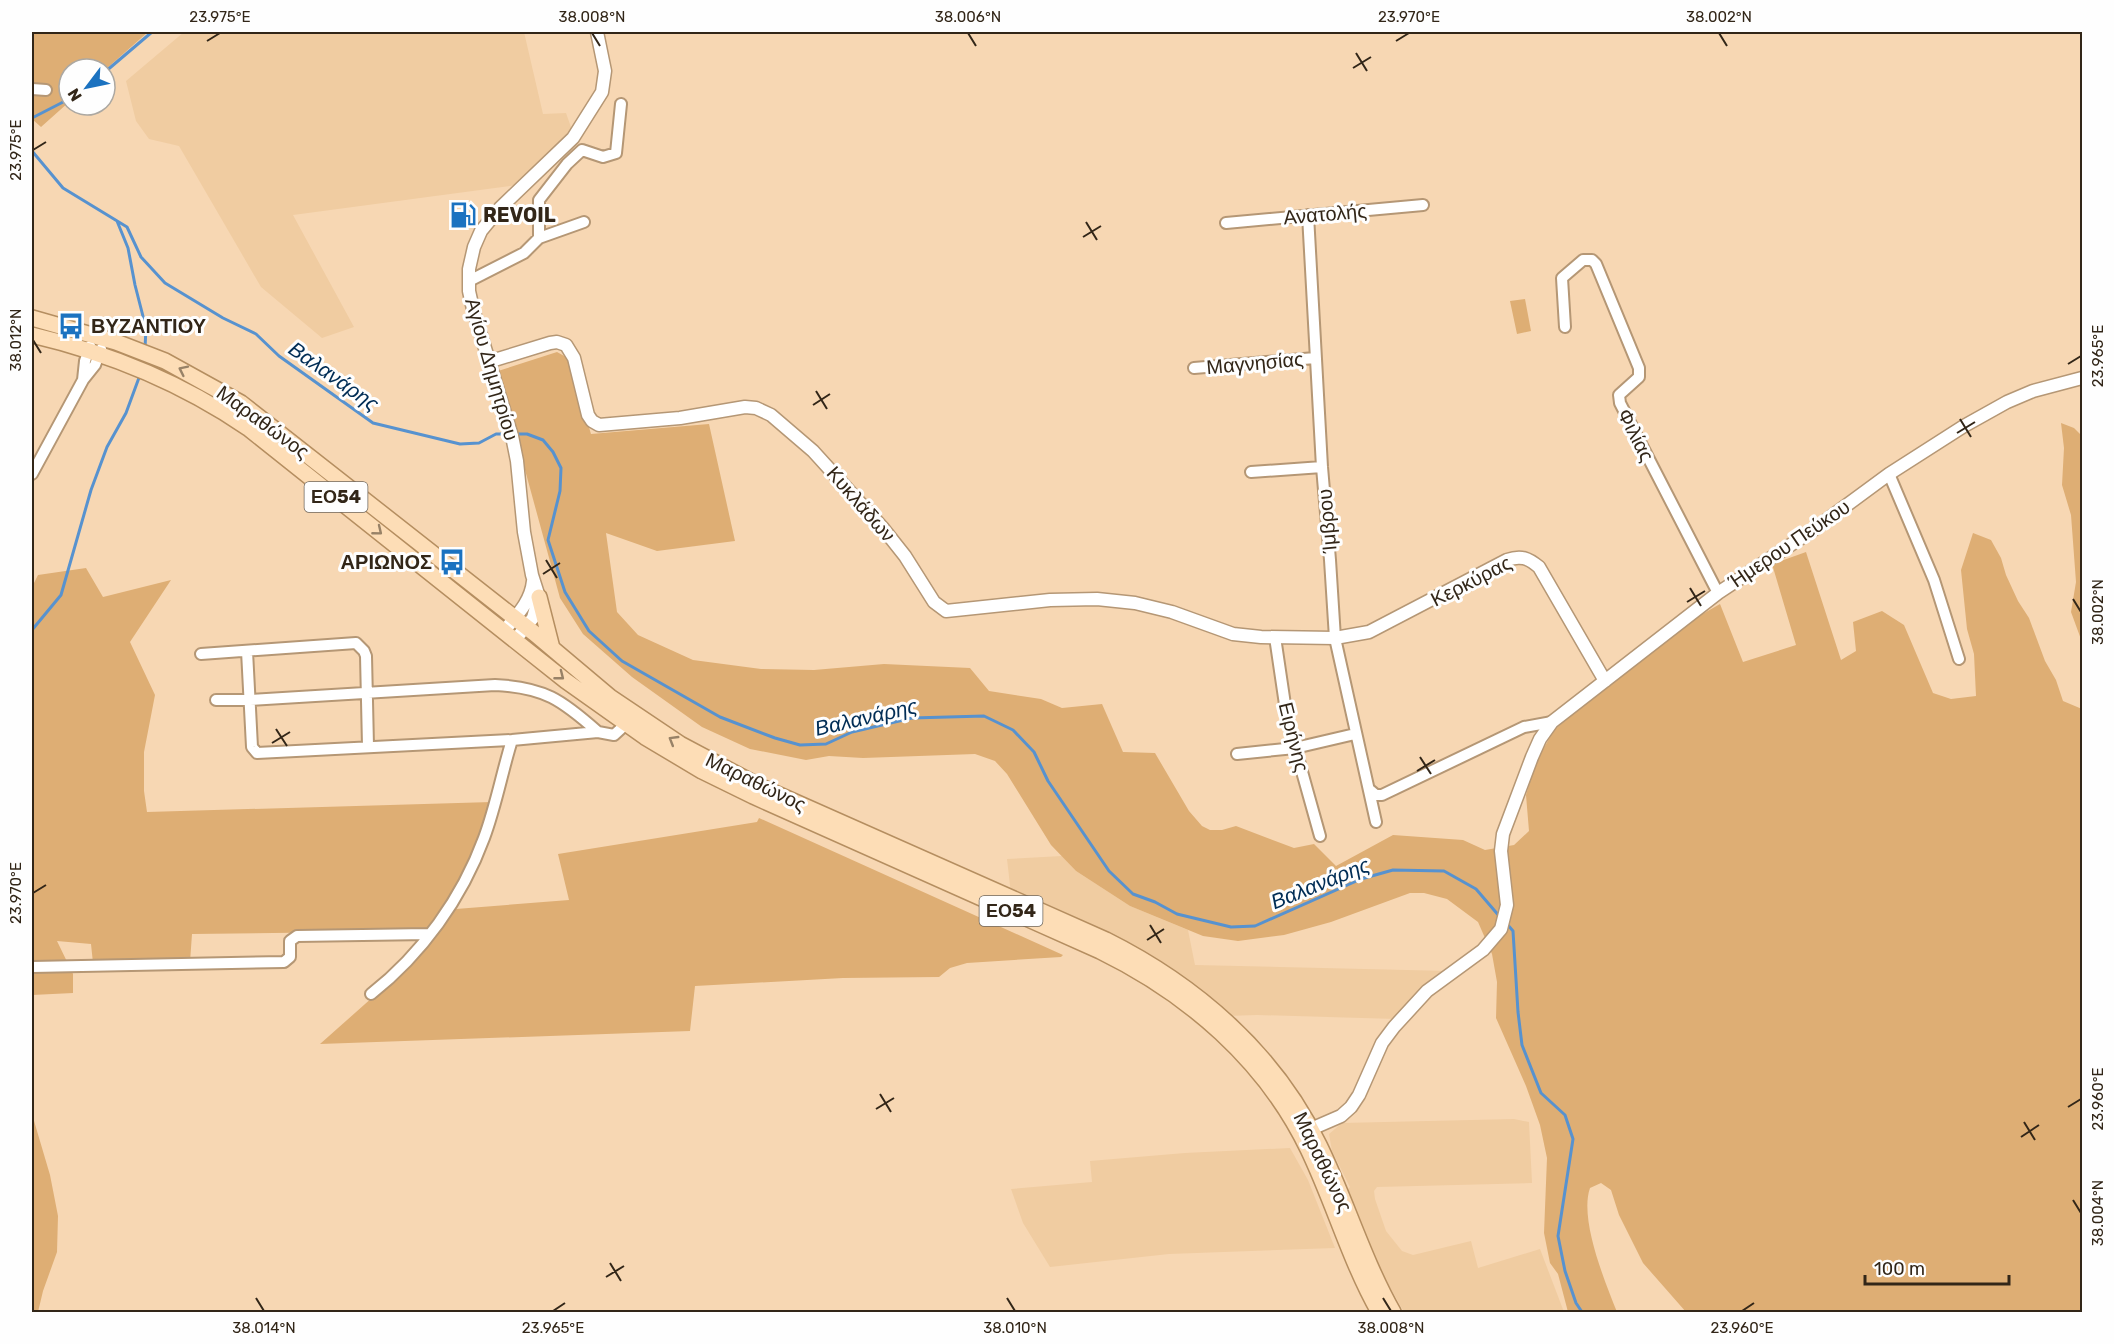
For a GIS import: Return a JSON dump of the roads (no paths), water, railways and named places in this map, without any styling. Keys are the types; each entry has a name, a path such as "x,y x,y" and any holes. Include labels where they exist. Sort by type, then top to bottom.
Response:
{"main road":[{"name":"Μαραθώνος","path":"32,318 100,337 159,359 214,386 260,415 520,622 625,709 708,760 759,786 1106,940 1172,977 1212,1008 1260,1056 1281,1083 1311,1129 1326,1159 1374,1277 1393,1312"},
{"name":"Μαραθώνος","path":"32,335 94,353 159,377 197,396 248,428 566,681 626,724 702,771 1116,958 1162,985 1219,1030 1251,1064 1290,1118 1308,1148 1364,1282 1379,1312"},
{"path":"539,597 552,648"}],"street":[{"name":"Αγίου Δημητρίου","path":"520,622 533,618 539,597 532,575 522,518 514,447 509,424 472,309 469,280 474,247 481,231 492,217 573,138 586,114 600,96 605,77 597,32"},
{"path":"32,88 46,90"},
{"path":"539,238 539,200 567,164 582,150 603,157 616,153 621,104"},
{"name":"Ανατολής","path":"1226,223 1423,205"},
{"name":"Ίμβρου","path":"1308,215 1322,467 1335,638 1376,822"},
{"path":"469,280 524,253 539,238 584,222"},
{"name":"Φιλίας","path":"1565,327 1562,278 1583,260 1592,260 1596,264 1640,368 1636,382 1619,395 1620,403 1718,592"},
{"path":"32,474 83,380 95,365 94,353 100,337"},
{"name":"Κυκλάδων","path":"488,362 550,343 557,342 566,345 570,348 574,358 588,415 599,424 680,417 745,407 756,408 771,415 813,451 882,527 904,555 934,602 946,611 1050,600 1097,599 1135,603 1172,612 1233,634 1275,637"},
{"name":"Μαγνησίας","path":"1194,368 1315,357"},
{"name":"Ήμερου Πεύκου","path":"1311,1129 1341,1116 1351,1107 1359,1095 1379,1049 1394,1027 1427,991 1483,950 1501,929 1507,912 1502,858 1503,834 1532,756 1552,722 1718,592 1813,530 1888,474 2007,402 2033,391 2082,378"},
{"path":"1251,472 1322,467"},
{"path":"1888,474 1934,580 1959,659"},
{"name":"Κερκύρας","path":"1275,637 1335,638 1369,632 1507,560 1524,557 1539,567 1605,681"},
{"name":"Αγίου Δημητρίου","path":"509,635 520,622 532,585 532,575"},
{"name":"Ειρήνης","path":"1275,637 1284,700 1320,836"},
{"path":"201,654 356,643 361,646 366,656 369,746"},
{"path":"247,651 252,747 257,753 512,740 598,732 614,735 626,724"},
{"path":"216,700 250,700 367,691 495,685 519,686 535,689 556,699 598,732"},
{"path":"1370,790 1376,795 1382,795 1524,727 1552,722"},
{"path":"1237,754 1295,748 1355,734"},
{"path":"371,994 392,978 412,957 454,900 484,838 512,740"},
{"path":"32,967 284,962 291,957 290,940 297,936 428,934"}],"waterway":[{"path":"117,62 152,32"},
{"path":"32,118 57,105"},
{"name":"Βαλανάρης","path":"32,151 63,188 127,227 141,257 165,283 223,318 256,334 279,356 373,423 460,444 479,443 496,434 507,434"},
{"path":"117,221 128,248 146,328 145,348"},
{"path":"32,630 61,595 91,490 107,447 126,413 140,375"},
{"name":"Βαλανάρης","path":"516,434 527,434 543,440 553,452 561,468 560,491 548,540 565,592 589,631 622,661 720,717 800,745 826,744 852,732 912,718 984,716 1013,730 1034,752 1048,781 1109,871 1133,894 1155,902 1177,914 1231,927 1255,926 1361,879 1393,870 1444,871 1476,889 1500,917"},
{"name":"Βαλανάρης","path":"1507,924 1513,931 1522,1045 1541,1093 1565,1115 1573,1139 1558,1236 1565,1271 1576,1303 1582,1312"}],"place":[{"name":"REVOIL","path":"463,215"},
{"name":"ΒΥΖΑΝΤΙΟΥ","path":"71,326"},
{"name":"ΑΡΙΩΝΟΣ","path":"452,562"}]}
